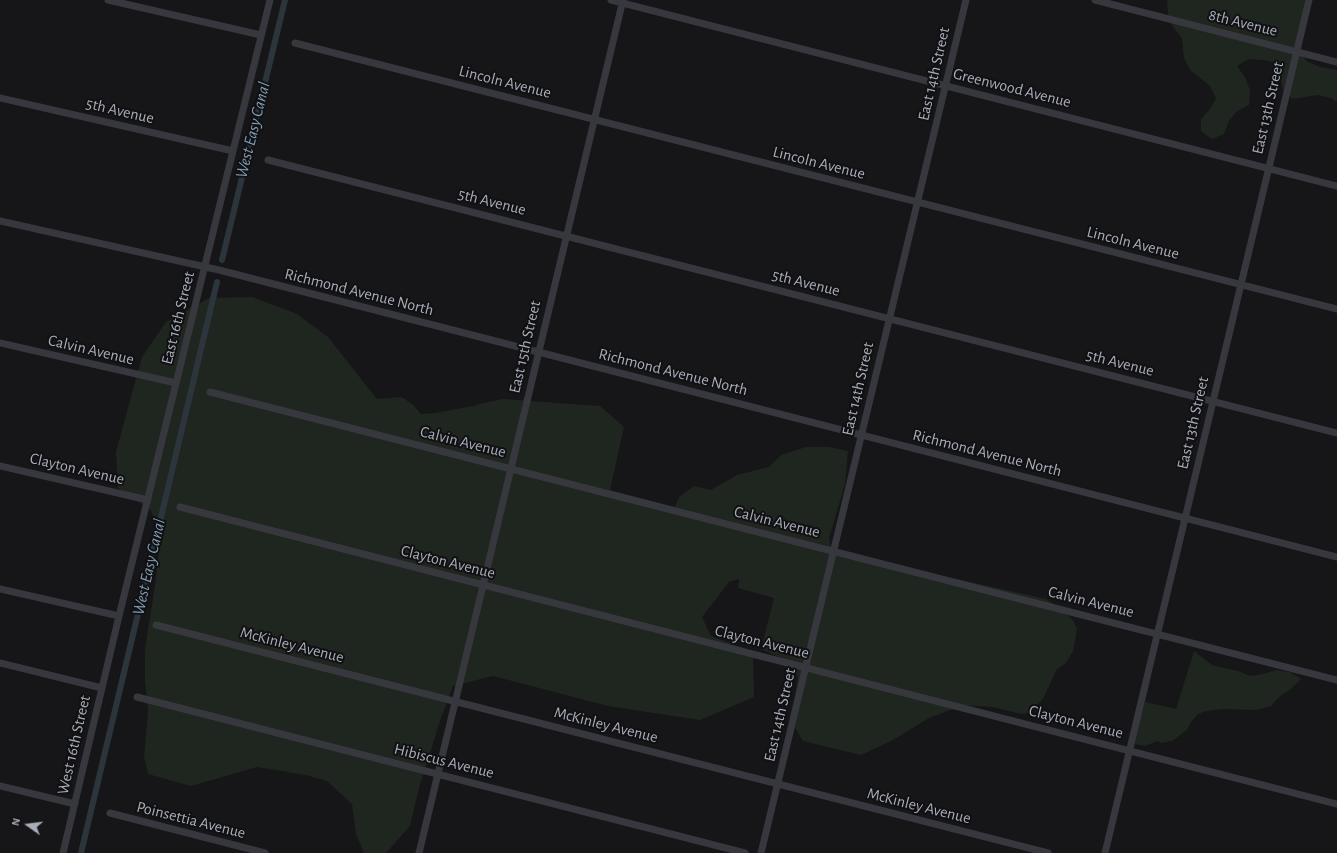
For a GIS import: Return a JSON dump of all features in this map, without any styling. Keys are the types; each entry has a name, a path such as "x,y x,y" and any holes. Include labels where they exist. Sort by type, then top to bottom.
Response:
{"street":[{"path":"108,0 261,35"},
{"name":"East 16th Street","path":"113,644 270,0"},
{"name":"Greenwood Avenue","path":"610,0 623,2 1337,186"},
{"name":"East 14th Street","path":"761,853 966,0"},
{"name":"8th Avenue","path":"1095,0 1337,62"},
{"name":"East 13th Street","path":"1105,853 1309,0"},
{"name":"East 15th Street","path":"419,853 623,2"},
{"name":"Lincoln Avenue","path":"295,43 1337,309"},
{"name":"5th Avenue","path":"0,98 233,151"},
{"name":"5th Avenue","path":"268,160 1337,433"},
{"name":"Richmond Avenue North","path":"0,221 205,267 1337,556"},
{"name":"Calvin Avenue","path":"0,344 176,383"},
{"name":"Calvin Avenue","path":"210,392 1337,680"},
{"name":"Clayton Avenue","path":"0,466 148,500"},
{"name":"Clayton Avenue","path":"180,508 1337,804"},
{"path":"0,589 119,616"},
{"name":"McKinley Avenue","path":"156,625 1048,853"},
{"name":"West 16th Street","path":"63,853 113,644"},
{"path":"0,663 102,688"},
{"name":"Hibiscus Avenue","path":"137,697 745,853"},
{"path":"0,786 75,804"},
{"name":"Poinsettia Avenue","path":"110,813 265,853"}],"shaded area":[{"path":"1167,0 1310,0 1299,53 1308,62 1320,67 1337,70 1337,102 1331,98 1318,95 1292,99 1283,89 1276,63 1249,59 1237,66 1245,77 1250,90 1249,105 1236,112 1229,121 1224,134 1212,139 1201,131 1201,119 1210,109 1216,98 1210,86 1190,70 1184,58 1182,38 1169,20"},
{"path":"252,297 297,314 328,337 377,399 402,397 413,405 421,414 473,407 503,399 600,406 624,427 610,490 675,507 679,497 694,486 711,490 737,475 769,467 781,455 806,447 829,447 848,451 845,484 829,538 832,551 1046,599 1073,620 1077,629 1073,651 1066,663 1057,669 1043,699 1029,713 1021,714 993,707 963,705 929,718 893,740 861,755 803,741 791,721 798,677 788,661 761,649 774,598 738,588 739,579 729,582 702,617 711,636 753,652 754,697 700,720 608,706 493,676 453,686 440,721 419,788 410,826 386,853 364,853 356,834 352,804 327,781 306,775 257,767 191,786 148,774 144,757 148,711 145,680 145,649 155,586 160,541 151,510 118,488 116,452 142,357 166,322 209,298"},
{"path":"1194,651 1212,665 1238,671 1250,676 1276,670 1290,672 1301,679 1291,689 1280,696 1271,706 1256,710 1223,709 1206,711 1198,714 1191,722 1187,730 1172,741 1162,743 1157,741 1145,746 1135,744 1145,702 1176,709"}],"waterway":[{"name":"West Easy Canal","path":"222,260 285,0"},
{"name":"West Easy Canal","path":"81,853 217,282"}]}
